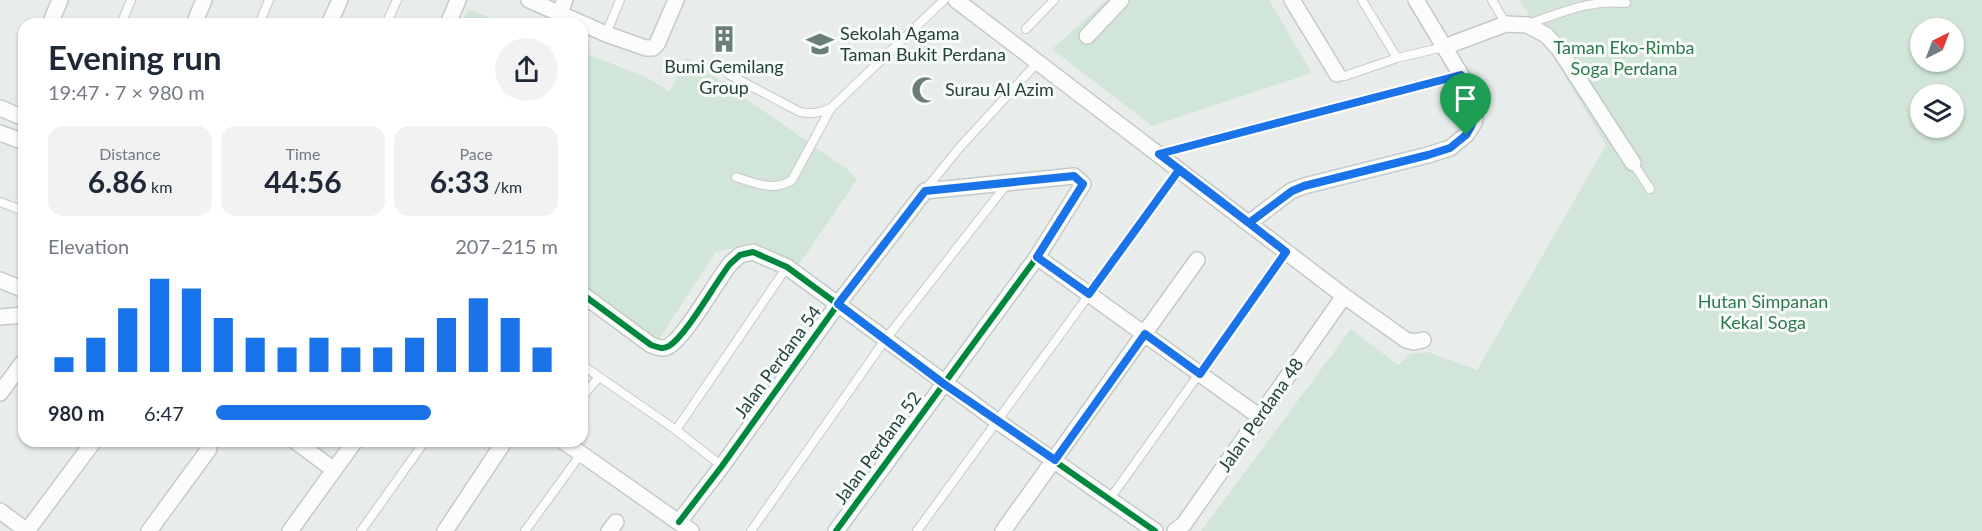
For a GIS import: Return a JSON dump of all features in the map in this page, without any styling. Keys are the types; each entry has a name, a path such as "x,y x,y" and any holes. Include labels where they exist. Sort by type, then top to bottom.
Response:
{"street":[{"path":"52,18 60,0"},
{"path":"196,18 204,0"},
{"path":"332,18 340,0"},
{"path":"450,18 458,0"},
{"path":"529,0 562,7 580,18"},
{"path":"588,23 606,34 646,48 653,48 657,44 676,0"},
{"path":"956,0 1344,296 1406,340 1414,342 1423,340"},
{"path":"972,12 983,0"},
{"path":"1087,36 1121,0"},
{"path":"1292,0 1337,74"},
{"path":"1249,223 1292,191 1450,148 1466,135 1474,123 1476,111 1470,90 1416,0"},
{"path":"1444,47 1506,24 1527,25 1546,35 1559,49 1633,163"},
{"path":"0,108 18,115"},
{"path":"0,133 18,140"},
{"name":"Jalan Perdana 52","path":"836,531 1037,257 1083,184 1074,176 1010,181"},
{"path":"925,191 1010,181"},
{"name":"Jalan Perdana 54","path":"687,528 722,466 838,304 925,191"},
{"path":"588,298 651,345 667,348 679,338 730,264 740,255 753,252 787,267 944,384 1155,531"},
{"path":"1037,257 1260,417"},
{"path":"1003,531 1197,260"},
{"path":"0,280 18,288"},
{"name":"Jalan Perdana 48","path":"1175,531 1184,524 1344,296"},
{"path":"0,317 18,316"},
{"path":"0,393 18,369"},
{"path":"0,511 27,531 90,447"},
{"path":"303,447 334,470"},
{"path":"290,531 351,447"},
{"path":"445,531 501,447"},
{"path":"571,447 687,528"},
{"path":"149,531 210,449"}],"lane":[{"path":"124,18 131,0"},
{"path":"262,18 269,0"},
{"path":"389,18 397,0"},
{"path":"606,34 620,0"},
{"path":"736,177 776,186 792,180 831,108 944,0"},
{"path":"1026,29 1054,0"},
{"path":"1362,0 1397,58"},
{"path":"1492,0 1506,24"},
{"path":"1527,25 1594,1 1608,0 1626,3"},
{"path":"1337,74 1345,76 1397,58 1444,47"},
{"path":"925,191 960,147 1038,62"},
{"path":"729,74 800,112 818,113 831,108"},
{"path":"1159,154 1461,75"},
{"path":"1633,163 1650,189"},
{"path":"917,531 1179,170"},
{"path":"751,531 885,340 1010,181"},
{"path":"0,202 18,209"},
{"path":"1109,500 1286,252"},
{"path":"676,430 787,267"},
{"path":"588,369 676,430 722,466"},
{"path":"588,390 599,377"},
{"path":"361,531 421,447"},
{"path":"525,531 581,454"}],"green space":[{"path":"1107,0 1269,0 1312,73 1152,126 1052,49"},
{"name":"Hutan Simpanan Kekal Soga","path":"1520,0 1982,0 1982,531 1201,531 1351,329 1398,365 1410,354 1428,352 1477,370 1606,145"},
{"path":"468,9 491,18 464,18"},
{"path":"588,54 643,76 670,91 686,57 847,169 857,179 799,265 754,242 715,253 658,341 588,288"}],"cycle path":[{"path":"679,522 838,304 925,191 1074,176 1083,184 1037,257 836,531"},
{"path":"588,298 651,345 664,348 684,332 730,264 740,255 753,252 787,267 997,421 1155,531"}],"place":[{"name":"Bumi Gemilang Group","path":"724,39"},
{"name":"Sekolah Agama Taman Bukit Perdana","path":"820,44"},
{"name":"Surau Al Azim","path":"925,90"}],"route":[{"path":"1466,135 1450,148 1428,155 1304,186 1292,191 1249,223 1179,170 1089,294 1037,257 1083,184 1080,179 1074,176 925,191 838,304 944,384 1055,460 1145,334 1200,374 1286,252 1179,170 1159,154 1461,75 1470,90 1476,111 1474,123 1466,135"}],"park label":[{"name":"Taman Eko-Rimba Soga Perdana","path":"1624,58"}]}
